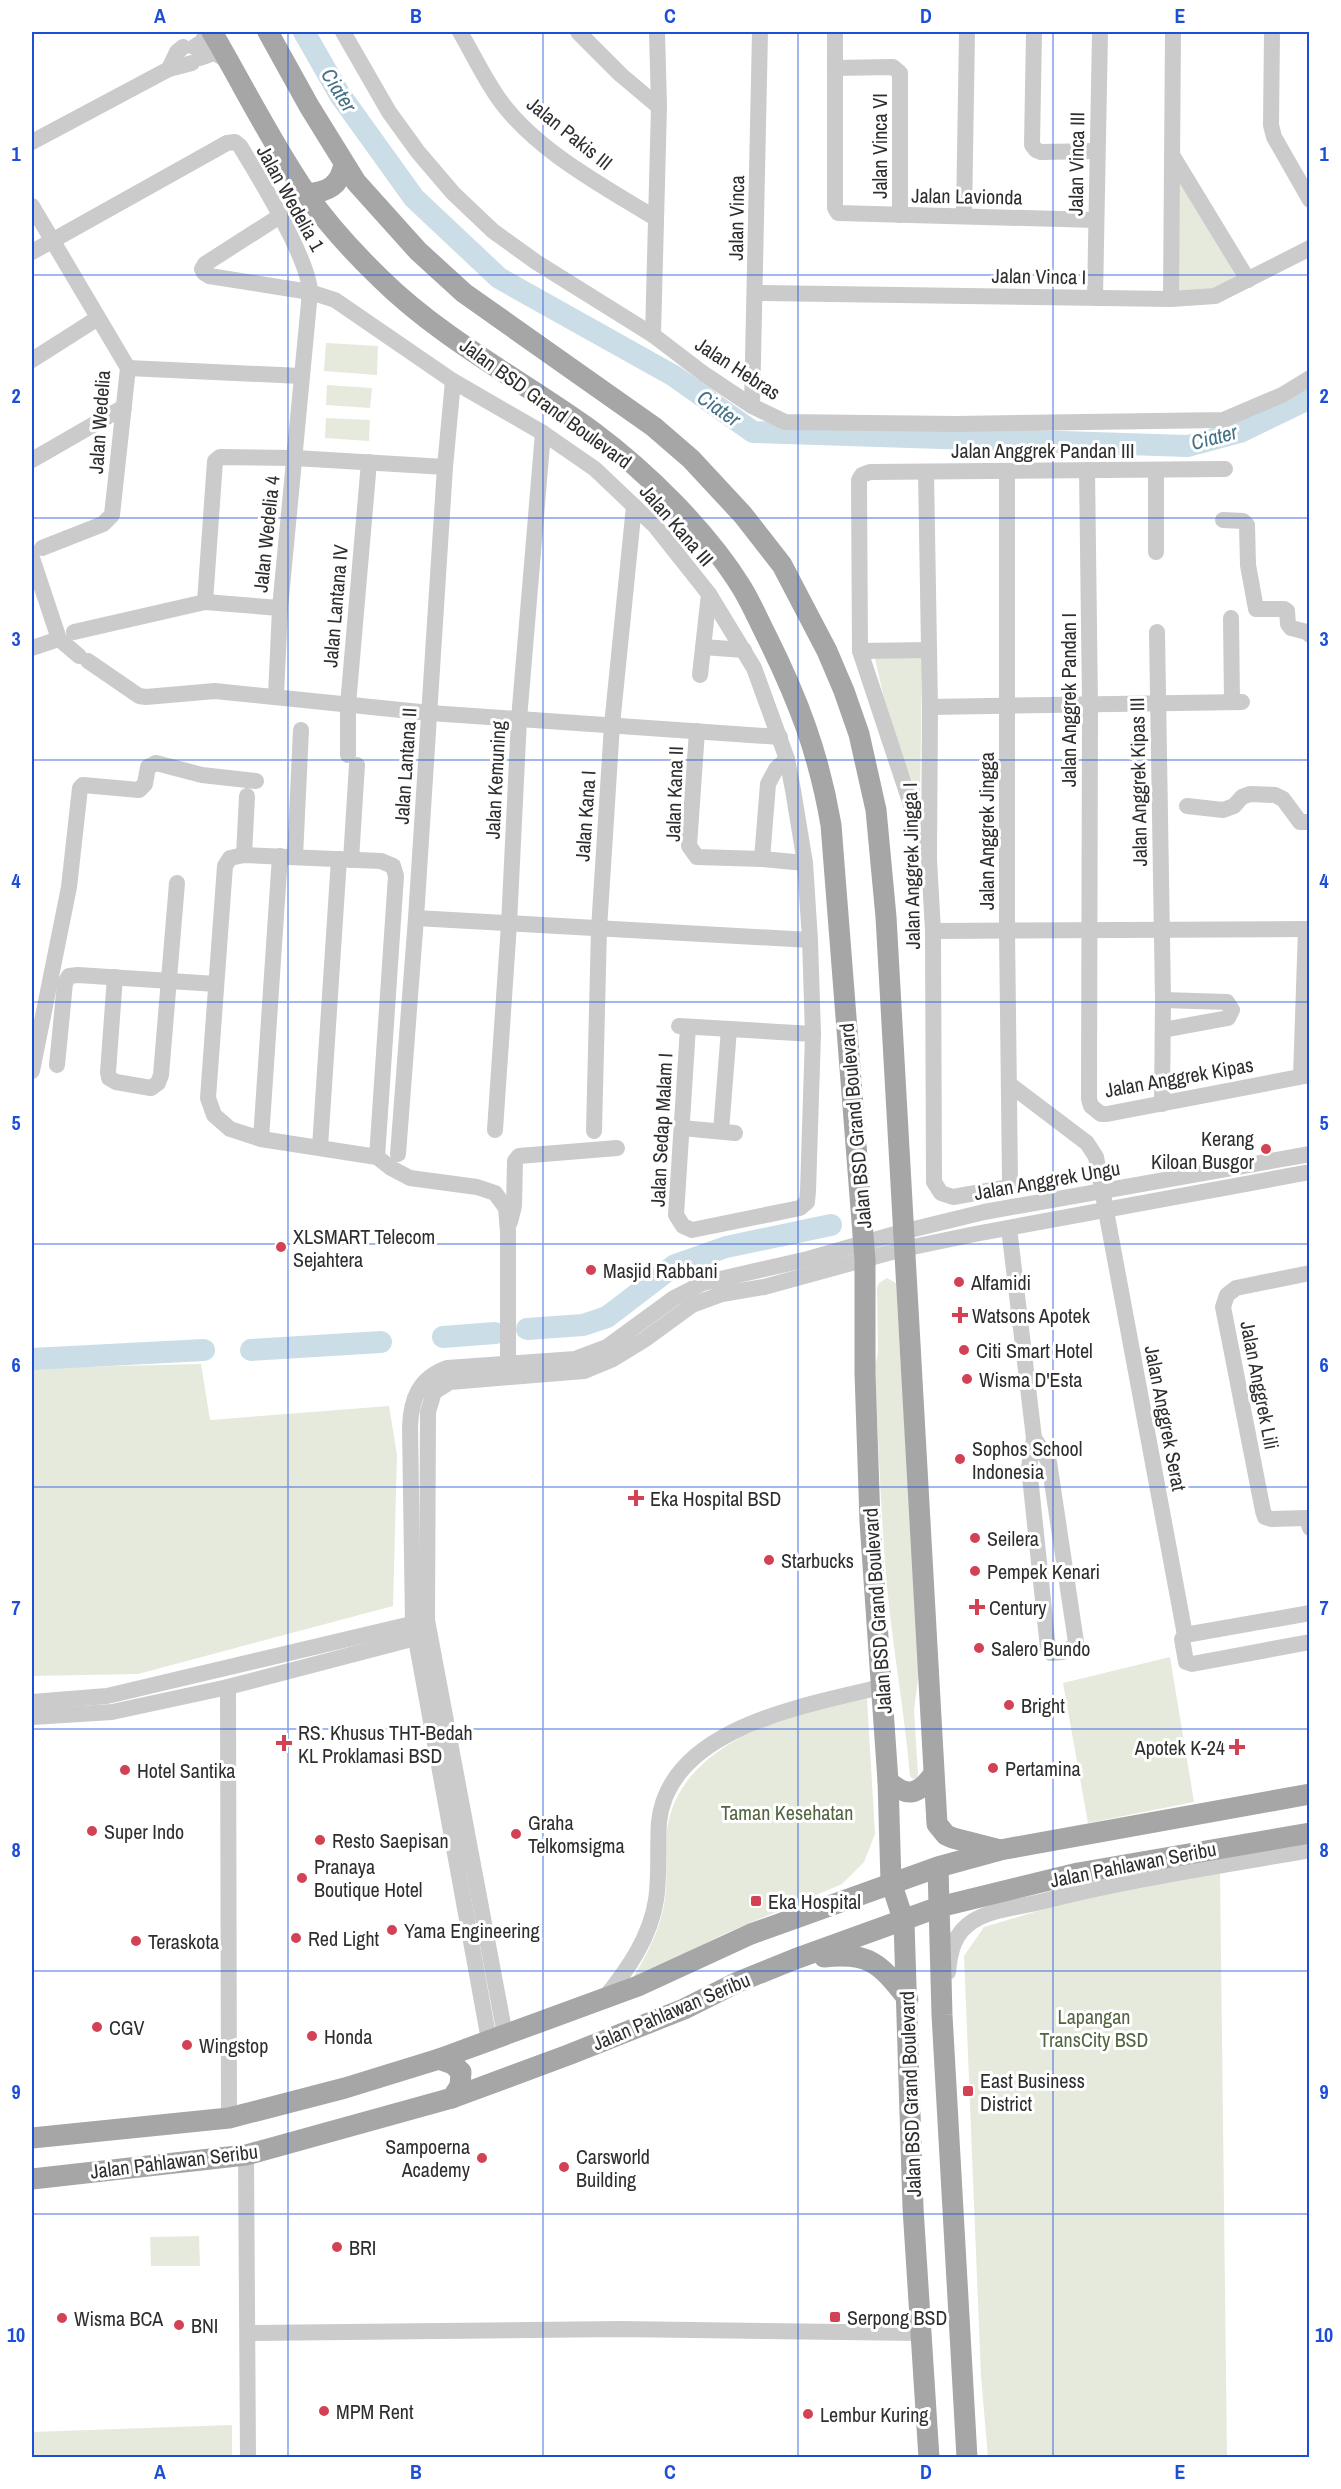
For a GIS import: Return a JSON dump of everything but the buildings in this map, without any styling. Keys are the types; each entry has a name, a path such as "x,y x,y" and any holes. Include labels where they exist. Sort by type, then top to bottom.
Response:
{"main road":[{"name":"Jalan BSD Grand Boulevard","path":"212,32 306,194 340,236 383,281 440,328 593,432 657,486 703,536 742,588 792,687 813,743 825,786 832,837 865,1252 865,1373 870,1522 888,1781 891,1882 904,1922 912,2174 929,2457"},
{"name":"Jalan BSD Grand Boulevard","path":"268,32 344,164 377,208 418,251 464,293 654,427 691,459 743,515 782,565 844,691 859,734 876,810 886,917 937,1824 946,1835 953,1838 1000,1850"},
{"path":"306,194 318,193 334,187 344,164"},
{"path":"888,1781 896,1789 914,1792 925,1786 933,1775"},
{"name":"Jalan Pahlawan Seribu","path":"32,2138 229,2118 345,2088 439,2059 638,1986 751,1934 938,1867 1000,1850 1310,1794"},
{"name":"Jalan Pahlawan Seribu","path":"32,2179 246,2155 452,2098 568,2055 795,1959 904,1922 939,1907 1078,1873 1310,1833"},
{"name":"Jalan BSD Grand Boulevard","path":"938,1867 942,2021 968,2457"},
{"path":"795,1959 843,1955 872,1961 886,1972 908,2006 928,2004 935,2007 942,2021"},
{"path":"439,2059 453,2064 461,2072 460,2086 452,2098"}],"street":[{"name":"Jalan Hebras","path":"343,32 389,112 418,152 453,193 493,231 536,262 653,334 704,374 752,406 785,422 968,424 1223,420 1282,395 1310,378"},
{"name":"Jalan Pakis III","path":"460,32 499,99 522,125 578,171 655,218"},
{"path":"578,32 621,75 658,107"},
{"path":"653,334 658,107 657,32"},
{"name":"Jalan Vinca","path":"752,406 760,32"},
{"path":"835,32 835,68"},
{"path":"964,215 967,32"},
{"path":"1034,32 1032,145 1041,152 1097,151"},
{"name":"Jalan Vinca III","path":"1095,298 1100,32"},
{"path":"1171,299 1173,32"},
{"path":"1272,32 1271,125 1274,137 1310,200"},
{"path":"169,69 177,52 195,50 216,59 228,60"},
{"path":"32,142 169,69 195,50"},
{"name":"Jalan Vinca VI","path":"835,68 893,67 900,73 900,215"},
{"name":"Jalan Lavionda","path":"835,68 835,208 838,213 1096,220"},
{"name":"Jalan Wedelia 1","path":"32,252 227,142 234,142 240,146 280,216 310,280 301,376"},
{"path":"1172,154 1248,280"},
{"name":"Jalan Wedelia","path":"32,206 50,240 128,368 110,520 37,553"},
{"name":"Jalan Kana III","path":"280,216 205,264 202,269 204,273 208,276 310,292 336,300 453,381 543,433 595,470 655,526 709,594 754,668 787,759 804,863 810,940 813,1034"},
{"name":"Jalan Vinca I","path":"755,293 1171,299 1215,296 1310,248"},
{"path":"32,360 98,318"},
{"path":"128,368 301,376"},
{"name":"Jalan Wedelia 4","path":"276,696 280,608 301,376"},
{"name":"Jalan Lantana II","path":"398,1154 416,918 445,467 453,381"},
{"path":"32,460 124,407"},
{"name":"Jalan Kemuning","path":"495,1130 509,924 519,719 543,433"},
{"path":"205,602 215,461 224,456 445,467"},
{"name":"Jalan Lantana IV","path":"320,1147 345,859 352,760 348,705 369,462"},
{"name":"Jalan Anggrek Pandan III","path":"860,651 858,480 862,475 870,472 1225,469"},
{"name":"Jalan Anggrek Pandan I","path":"1087,470 1090,704 1089,929"},
{"path":"1156,470 1156,552"},
{"name":"Jalan Anggrek Jingga","path":"1005,1188 1009,1185 1010,1179 1007,932 1007,471"},
{"name":"Jalan Anggrek Jingga I","path":"926,472 930,707 929,860 933,931 934,1182 941,1193 953,1197 1005,1188"},
{"name":"Jalan Kana I","path":"594,1131 599,929 612,725 634,506"},
{"path":"1223,520 1243,521 1247,525 1248,565 1256,609 1284,609 1287,611 1287,624 1291,628 1307,632 1310,636"},
{"path":"37,553 66,635 84,659 139,696 158,697 215,691 430,713 780,737"},
{"name":"Jalan Kana III","path":"700,675 709,594"},
{"path":"32,648 66,635 205,602 280,608"},
{"path":"930,707 1237,702 1231,618"},
{"name":"Jalan Anggrek Kipas III","path":"1157,632 1163,1000 1162,1104"},
{"path":"703,647 744,650"},
{"path":"929,650 860,651 929,860"},
{"path":"261,1139 301,730"},
{"name":"Jalan Kana II","path":"697,731 689,846 698,857 804,863"},
{"path":"762,859 768,784 776,770 787,759"},
{"path":"32,1071 69,887 82,785 139,790 145,784 148,767 156,763 202,775 256,781"},
{"path":"1187,806 1223,810 1234,806 1242,797 1250,794 1275,795 1283,799 1300,822 1310,822"},
{"path":"243,855 247,796"},
{"path":"377,1157 396,876 393,866 381,861 345,859 243,855 230,858 225,866 208,1098 214,1115 230,1129 261,1139 377,1157 410,1178 477,1187 495,1194 506,1208 508,1232 508,1364"},
{"path":"115,977 109,1078 116,1082 152,1088 158,1083 161,1075 177,884"},
{"path":"416,918 810,940"},
{"name":"Jalan Anggrek Kipas","path":"1089,929 1089,1099 1091,1106 1101,1114 1305,1076"},
{"path":"933,931 1308,929 1305,1076"},
{"path":"57,1065 65,983 69,976 216,984"},
{"path":"1163,1000 1227,1002 1232,1010 1228,1018 1163,1030"},
{"name":"Jalan Sedap Malam I","path":"729,1029 683,1026 682,1128 676,1215 683,1226 692,1230 800,1208 807,1202 813,1034"},
{"path":"682,1128 728,1132 729,1029 813,1034"},
{"name":"Jalan Anggrek Serat","path":"1009,1084 1087,1143 1096,1157 1186,1662 1191,1664 1310,1642"},
{"path":"508,1232 514,1206 515,1161 519,1156 617,1149"},
{"name":"Jalan Anggrek Ungu","path":"535,1368 575,1359 607,1347 674,1298 703,1283 865,1252 984,1212 1310,1154"},
{"name":"Jalan Anggrek Ungu","path":"903,1240 1009,1228 1310,1172"},
{"path":"1009,1228 1034,1438 1029,1467 1048,1648 1051,1653 1062,1652 1074,1647 1076,1642 1049,1462 1034,1438"},
{"name":"Jalan Anggrek Lili","path":"1309,1521 1271,1519 1265,1516 1223,1307 1227,1295 1236,1288 1310,1273"},
{"path":"497,2038 422,1629 410,1427 414,1398 424,1381 435,1373 447,1368 508,1364 535,1368"},
{"path":"422,1629 428,1412 434,1392 450,1383 535,1368"},
{"path":"1183,1637 1310,1613"},
{"path":"32,1718 112,1712 228,1687 422,1629"},
{"path":"32,1702 107,1696 422,1629"},
{"path":"228,1687 229,2118"},
{"path":"603,1999 636,1955 650,1927 656,1899 659,1820 666,1797 686,1765 733,1731 788,1710 881,1687"},
{"path":"942,2021 950,1952 959,1934 983,1916 1107,1885 1310,1850"},
{"path":"246,2155 248,2457"},
{"path":"248,2333 619,2329 921,2333"}],"green space":[{"path":"1175,176 1185,179 1237,279 1213,291 1173,293"},
{"path":"326,343 378,346 377,375 324,371"},
{"path":"327,385 372,388 370,408 326,405"},
{"path":"326,418 370,420 369,441 325,438"},
{"path":"922,657 920,803 886,708 875,658"},
{"path":"887,1278 896,1283 919,1672 914,1710 918,1774 917,1778 913,1779 910,1776 890,1616 880,1489 875,1366 878,1353 877,1288 879,1283"},
{"path":"201,1364 210,1420 389,1406 397,1455 393,1606 138,1674 32,1676 32,1368"},
{"path":"1170,1657 1194,1802 1088,1823 1063,1683"},
{"name":"Taman Kesehatan","path":"867,1699 875,1834 864,1862 842,1884 724,1934 631,1981 650,1946 663,1910 667,1829 673,1806 697,1769 714,1754 733,1742 775,1722 813,1709"},
{"name":"Lapangan TransCity BSD","path":"1220,1871 1227,2457 988,2457 981,2377 964,1956 984,1927 1102,1892"},
{"path":"199,2236 200,2266 151,2266 150,2237"},
{"path":"232,2425 232,2457 32,2457 32,2432"}],"waterway":[{"name":"Ciater","path":"304,32 340,95 414,198 499,278 674,376 753,432 1188,446 1240,432 1310,398"},
{"path":"527,1329 583,1325 607,1317 675,1265 726,1247 831,1225"},
{"path":"443,1337 495,1333"},
{"path":"251,1350 381,1342"},
{"path":"32,1359 204,1350"}],"place":[{"name":"Kerang Kiloan Busgor","path":"1266,1149"},
{"name":"XLSMART Telecom Sejahtera","path":"281,1247"},
{"name":"Masjid Rabbani","path":"591,1270"},
{"name":"Alfamidi","path":"959,1282"},
{"name":"Watsons Apotek","path":"960,1315"},
{"name":"Citi Smart Hotel","path":"964,1350"},
{"name":"Wisma D'Esta","path":"967,1379"},
{"name":"Sophos School Indonesia","path":"960,1459"},
{"name":"Eka Hospital BSD","path":"636,1498"},
{"name":"Seilera","path":"975,1538"},
{"name":"Starbucks","path":"769,1560"},
{"name":"Pempek Kenari","path":"975,1571"},
{"name":"Century","path":"977,1607"},
{"name":"Salero Bundo","path":"979,1648"},
{"name":"Bright","path":"1009,1705"},
{"name":"RS. Khusus THT-Bedah KL Proklamasi BSD","path":"284,1743"},
{"name":"Apotek K-24","path":"1237,1747"},
{"name":"Pertamina","path":"993,1768"},
{"name":"Hotel Santika","path":"125,1770"},
{"name":"Super Indo","path":"92,1831"},
{"name":"Graha Telkomsigma","path":"516,1834"},
{"name":"Resto Saepisan","path":"320,1840"},
{"name":"Pranaya Boutique Hotel","path":"302,1878"},
{"name":"Eka Hospital","path":"756,1901"},
{"name":"Yama Engineering","path":"392,1930"},
{"name":"Red Light","path":"296,1938"},
{"name":"Teraskota","path":"136,1941"},
{"name":"CGV","path":"97,2027"},
{"name":"Honda","path":"312,2036"},
{"name":"Wingstop","path":"187,2045"},
{"name":"East Business District","path":"968,2091"},
{"name":"Sampoerna Academy","path":"482,2158"},
{"name":"Carsworld Building","path":"564,2167"},
{"name":"BRI","path":"337,2247"},
{"name":"Serpong BSD","path":"835,2317"},
{"name":"Wisma BCA","path":"62,2318"},
{"name":"BNI","path":"179,2325"},
{"name":"MPM Rent","path":"324,2411"},
{"name":"Lembur Kuring","path":"808,2414"}]}
